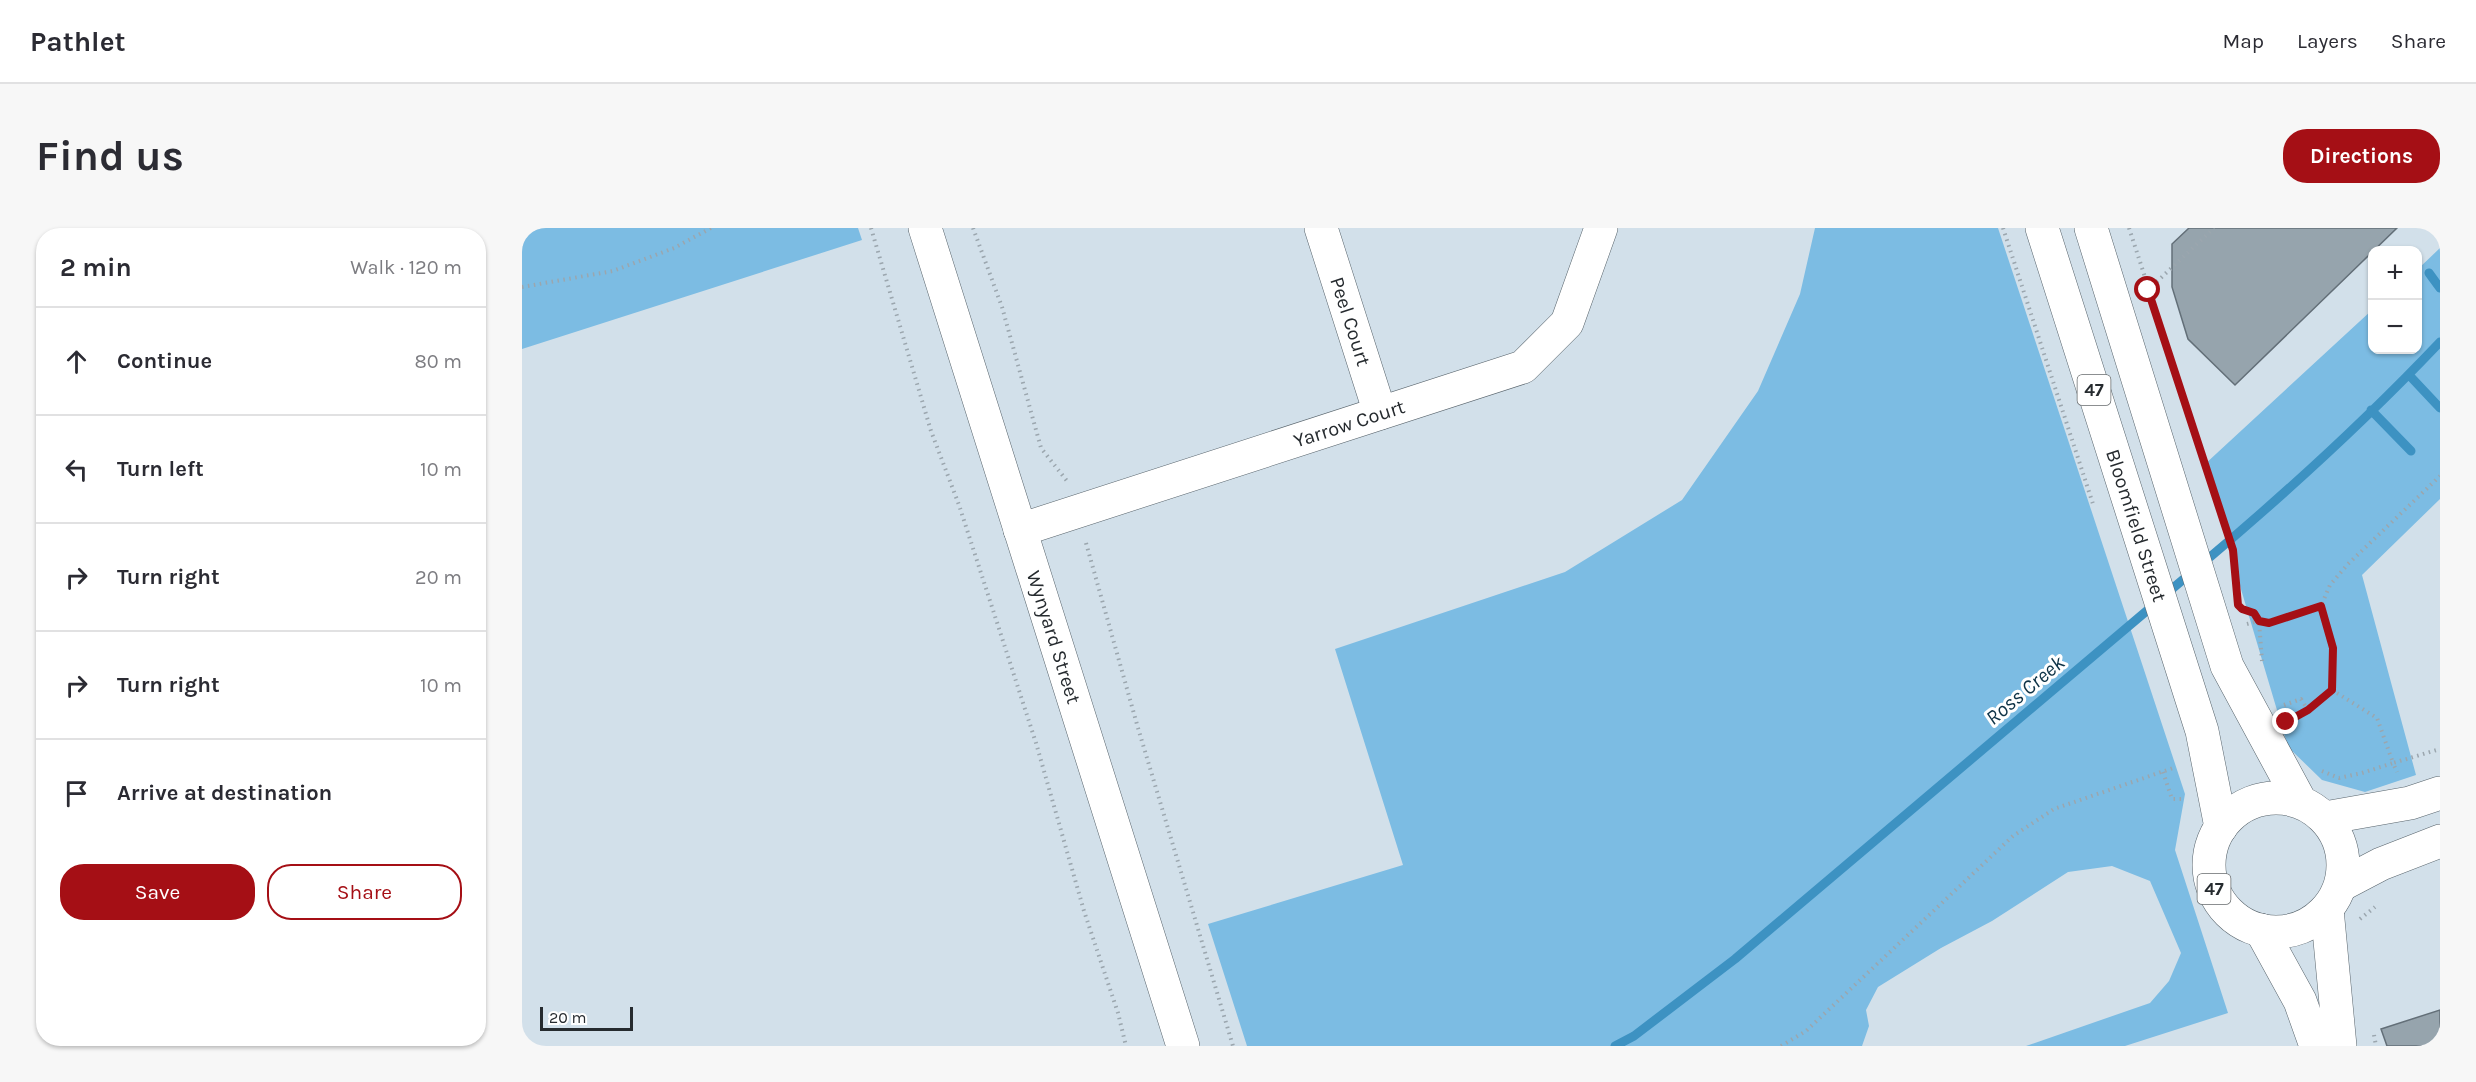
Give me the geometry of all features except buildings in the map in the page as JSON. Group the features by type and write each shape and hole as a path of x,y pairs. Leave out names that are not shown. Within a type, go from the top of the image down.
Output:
{"main road":[{"name":"Wynyard Street","path":"925,228 1183,1046"},
{"name":"Peel Court","path":"1320,228 1380,413"},
{"name":"Yarrow Court","path":"1020,530 1523,368 1567,323 1601,228"},
{"name":"Bloomfield Street","path":"2042,228 2202,731 2221,827"},
{"name":"47","path":"2091,228 2181,518 2223,618 2227,666 2312,810 2336,832 2342,849 2344,867 2334,897"},
{"name":"47","path":"2425,798 2312,810 2278,798 2256,801 2236,811 2221,827 2210,854 2209,874 2215,893 2226,910 2242,923 2262,930 2279,932 2297,929 2313,921 2334,897 2381,864 2440,841"},
{"path":"2334,897 2340,1046"},
{"path":"2262,930 2300,1001 2316,1046"}],"path":[{"path":"522,287 613,271 674,248 711,228"},
{"path":"871,228 931,432 959,505 1036,743 1084,911 1118,1013 1126,1046"},
{"path":"973,228 1002,307 1041,448 1065,478 1077,512 1138,728 1233,1046"},
{"path":"2003,228 2095,509"},
{"path":"2129,228 2233,550 2234,576"},
{"path":"2148,290 2214,228"},
{"path":"2286,722 2308,710 2332,690 2333,648 2321,606 2330,585 2348,564 2440,476"},
{"path":"2223,618 2269,623 2321,606"},
{"path":"2223,618 2242,609 2254,613 2259,621 2262,663"},
{"path":"2332,690 2377,718 2394,762 2425,798"},
{"path":"2301,699 2308,710"},
{"path":"2317,770 2339,778 2440,749"},
{"path":"1780,1046 1806,1031 2013,836 2054,809 2173,768"},
{"path":"2163,772 2172,799"},
{"path":"2358,927 2360,919 2377,905"},
{"path":"2371,1023 2376,1046"}],"shaded area":[{"path":"522,228 858,228 862,240 522,349"},
{"path":"1815,228 1998,228 2185,794 2175,850 2228,1013 2125,1046 2026,1046 2150,1003 2169,981 2181,953 2150,881 2112,866 2068,872 1992,921 1941,948 1878,987 1866,1010 1869,1026 1862,1046 1247,1046 1208,924 1403,865 1335,649 1565,572 1682,500 1758,391 1800,294"},
{"path":"2440,248 2440,499 2362,575 2416,775 2365,792 2322,780 2288,747 2204,465 2368,314 2368,354 2422,354 2422,265"}],"waterway":[{"path":"2429,273 2440,288"},
{"name":"Ross Creek","path":"2203,563 2324,456 2440,342"},
{"path":"2409,375 2440,408"},
{"path":"2371,410 2411,451"},
{"name":"Ross Creek","path":"2166,594 2192,572"},
{"name":"Ross Creek","path":"1615,1046 1634,1036 1735,959 2156,603"}],"route":[{"path":"2148,290 2233,550 2238,605 2254,613 2259,621 2269,623 2321,606 2333,648 2332,690 2308,710 2286,722"}]}
